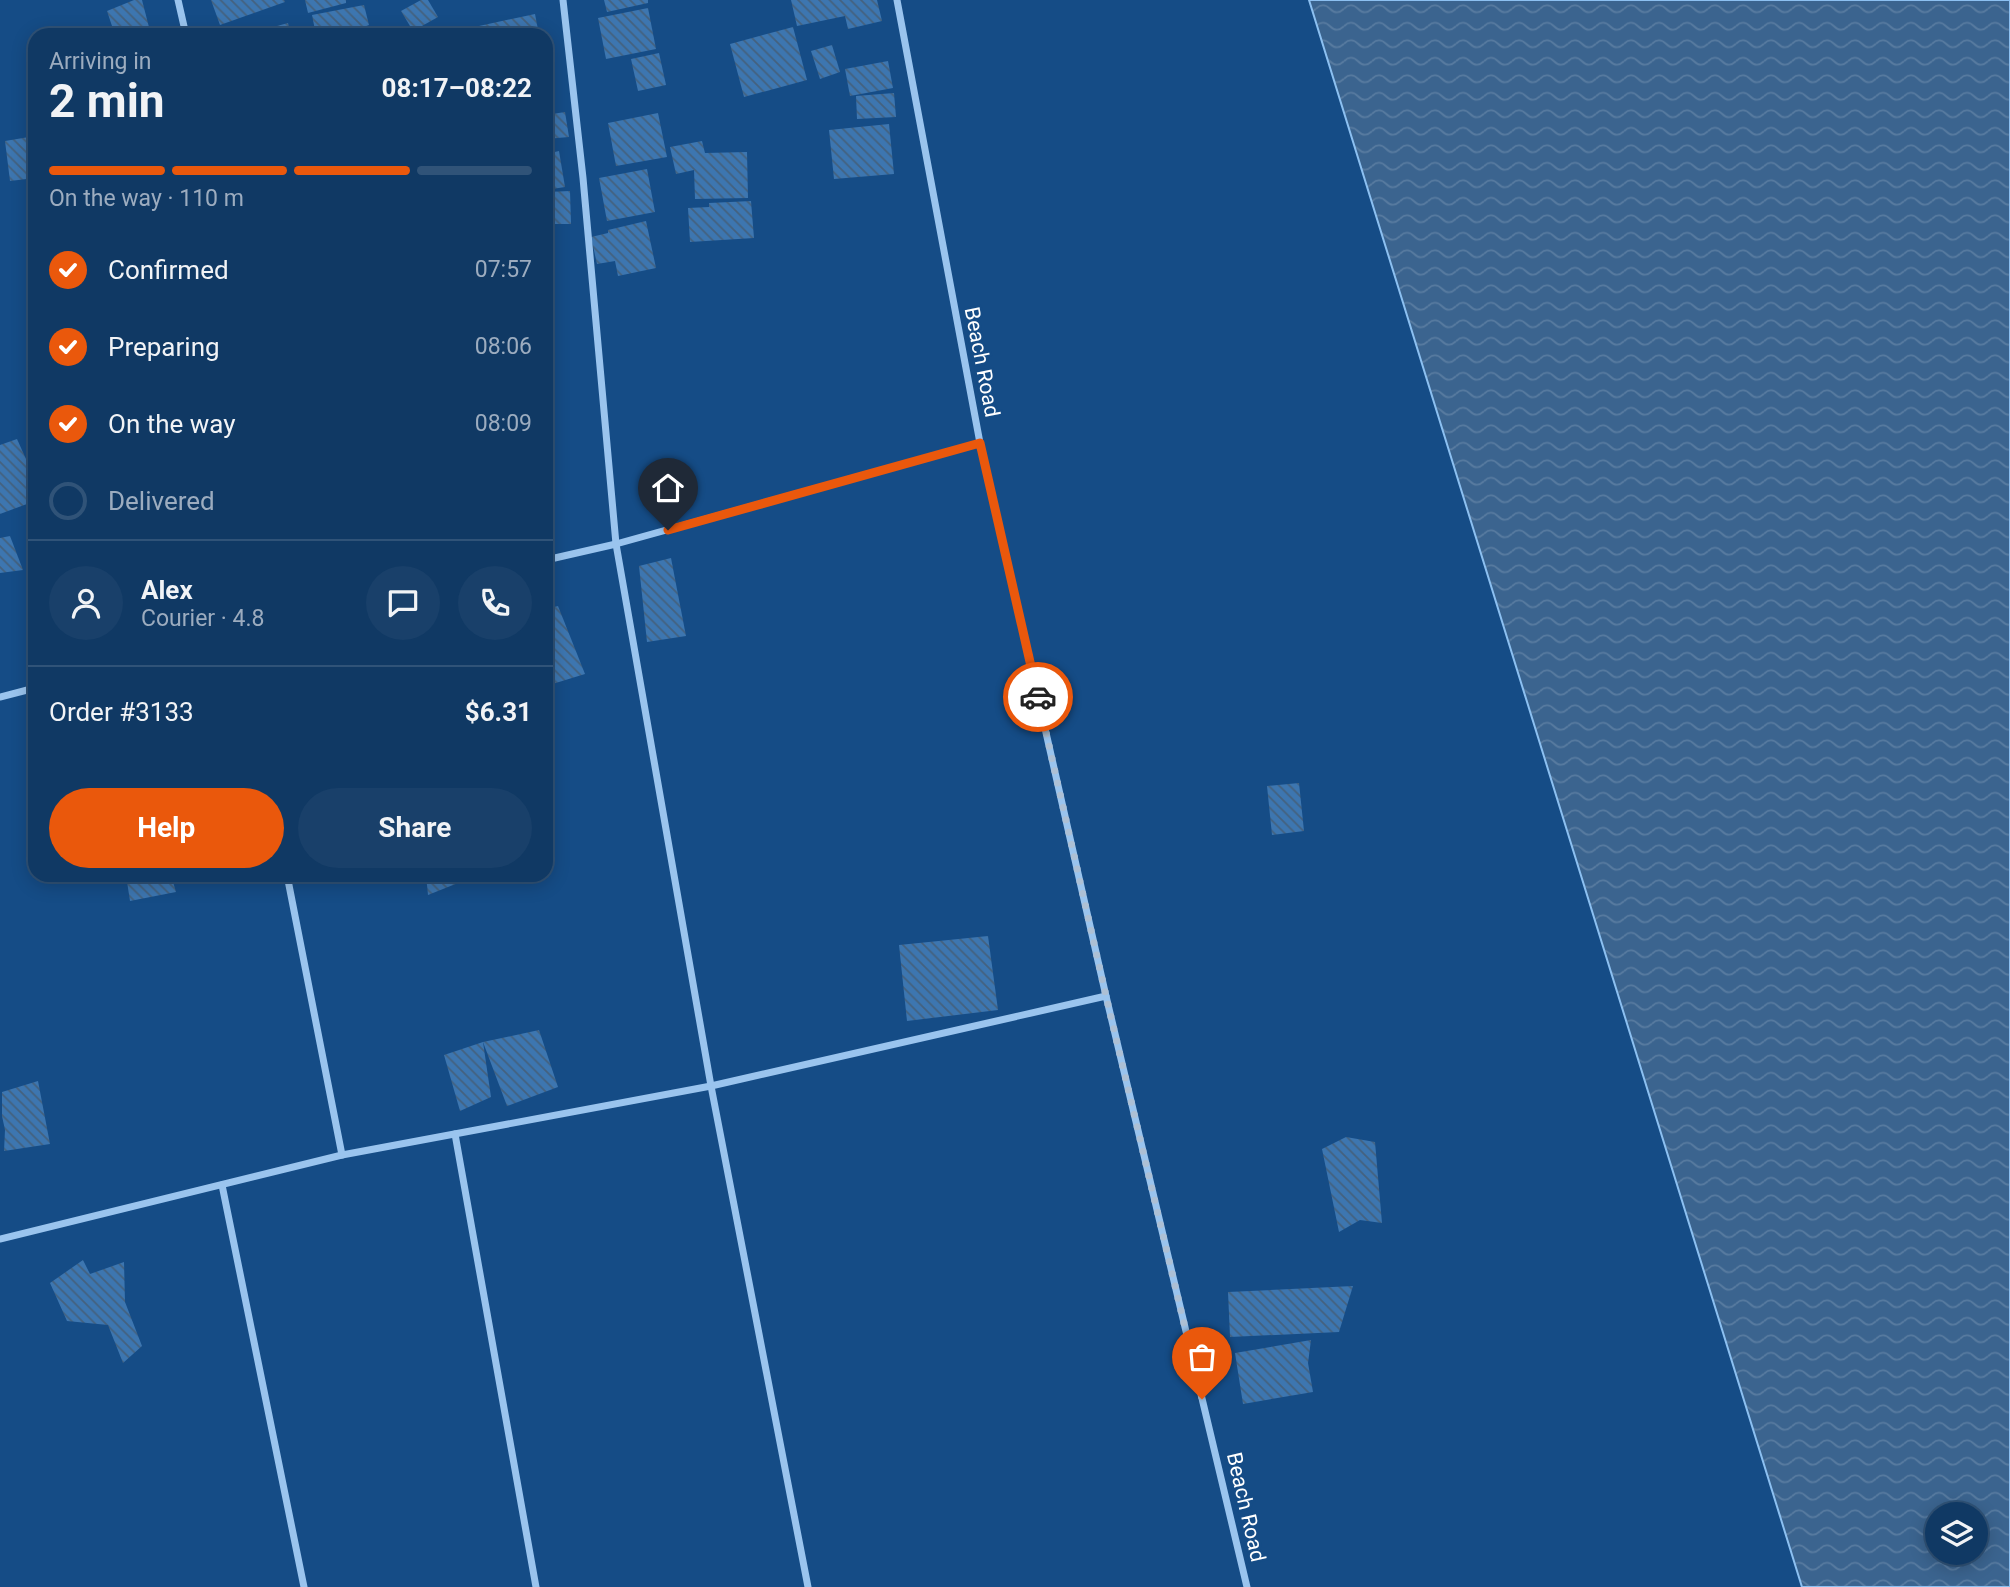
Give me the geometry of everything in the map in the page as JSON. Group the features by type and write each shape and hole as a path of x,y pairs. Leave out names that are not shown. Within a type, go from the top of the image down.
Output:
{"street":[{"path":"178,0 184,28"},
{"path":"563,0 583,177 616,544 711,1086 808,1587"},
{"name":"Beach Road","path":"897,0 980,443 1106,996 1247,1587"},
{"path":"553,558 616,544 980,443"},
{"path":"0,697 28,690"},
{"path":"288,882 342,1155"},
{"path":"0,1239 342,1155 711,1086 1106,996"},
{"path":"455,1134 536,1587"},
{"path":"222,1185 304,1587"}],"water":[{"path":"1309,0 2010,0 2010,1587 1802,1587"}],"building":[{"path":"134,0 142,0 149,28 113,28 107,11"},
{"path":"211,0 284,0 285,2 220,25"},
{"path":"305,0 346,0 346,3 308,13"},
{"path":"421,0 428,0 438,17 418,28 411,28 401,11"},
{"path":"604,0 648,0 648,3 607,12"},
{"path":"791,0 877,0 882,21 848,29 845,16 797,26"},
{"path":"364,5 369,25 361,28 315,28 312,15"},
{"path":"648,8 656,49 606,59 598,18"},
{"path":"535,14 538,28 479,28"},
{"path":"288,23 289,28 269,28"},
{"path":"793,27 807,80 744,97 730,44"},
{"path":"832,45 840,72 820,79 811,51"},
{"path":"659,53 666,85 638,91 631,59"},
{"path":"888,61 893,88 850,96 845,69"},
{"path":"894,93 896,117 857,119 856,96"},
{"path":"565,112 569,137 553,138 553,114"},
{"path":"658,113 667,157 616,166 608,123"},
{"path":"889,124 894,174 834,179 829,130"},
{"path":"28,137 28,179 10,181 5,141"},
{"path":"702,141 705,153 747,152 748,198 695,199 694,170 676,174 670,147"},
{"path":"559,151 565,187 553,189 553,152"},
{"path":"647,169 655,212 607,221 599,178"},
{"path":"570,191 571,224 553,224 553,192"},
{"path":"751,201 754,238 690,242 688,208 709,207 709,203"},
{"path":"646,221 656,268 618,276 615,261 597,264 591,237"},
{"path":"17,439 28,463 28,504 0,514 0,445"},
{"path":"10,536 23,570 0,573 0,538"},
{"path":"671,558 686,636 647,642 639,566"},
{"path":"558,606 585,674 553,684 553,607"},
{"path":"1299,783 1304,831 1272,835 1267,786"},
{"path":"127,882 173,882 176,892 130,901"},
{"path":"427,882 460,882 428,895"},
{"path":"988,936 998,1010 907,1021 899,945"},
{"path":"539,1030 558,1087 507,1106 483,1042"},
{"path":"483,1042 491,1097 460,1111 444,1055"},
{"path":"38,1081 50,1144 4,1151 2,1092"},
{"path":"1346,1137 1375,1142 1382,1223 1360,1220 1339,1232 1322,1149"},
{"path":"83,1260 90,1274 124,1262 125,1302 142,1346 123,1363 108,1325 67,1321 50,1283"},
{"path":"1353,1286 1339,1332 1230,1337 1228,1292"},
{"path":"1311,1340 1308,1363 1313,1392 1243,1404 1235,1353"}],"way so far":[{"path":"1038,697 1202,1399"}],"route":[{"path":"668,530 980,443 1038,697"}]}
